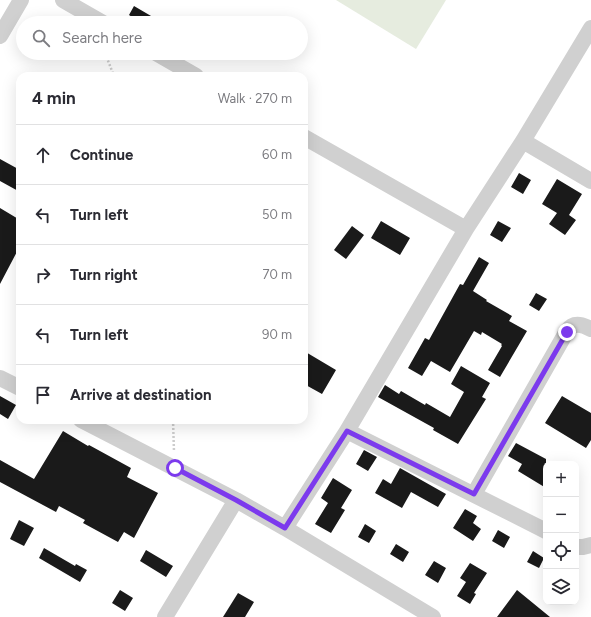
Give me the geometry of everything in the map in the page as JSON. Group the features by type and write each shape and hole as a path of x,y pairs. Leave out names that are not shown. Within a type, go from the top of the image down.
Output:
{"street":[{"path":"0,36 21,0"},
{"path":"63,0 91,16"},
{"path":"285,528 347,431 466,230 590,32"},
{"path":"168,60 189,72"},
{"path":"308,139 466,230"},
{"path":"523,140 591,181"},
{"path":"474,494 570,326 575,324 591,329"},
{"path":"0,378 16,386"},
{"path":"90,424 236,500 433,617"},
{"path":"347,431 543,529"},
{"path":"165,617 236,500"},
{"path":"579,547 591,545"}],"path":[{"path":"108,60 113,72"},
{"path":"173,424 175,468"}],"shaded area":[{"path":"336,0 446,0 416,49"}],"building":[{"path":"134,6 151,16 130,16 129,15"},
{"path":"0,159 16,168 16,190 0,181"},
{"path":"519,173 531,180 523,194 511,187"},
{"path":"557,179 582,194 569,215 576,220 565,235 549,224 557,213 542,204"},
{"path":"0,208 16,218 16,254 0,284"},
{"path":"381,221 410,238 400,255 371,238"},
{"path":"498,221 511,228 502,242 490,235"},
{"path":"352,226 364,235 346,259 334,250"},
{"path":"479,257 489,263 473,291 487,300 486,301 512,316 509,321 527,331 500,377 488,370 502,344 482,332 481,335 474,331 450,372 431,361 422,376 408,368 425,338 429,340 460,284 463,285"},
{"path":"536,293 547,299 539,311 529,305"},
{"path":"308,353 336,370 322,394 308,386"},
{"path":"461,366 490,383 482,397 486,399 458,444 433,430 434,428 378,397 385,385 399,394 401,391 425,405 426,403 450,417 464,392 451,384"},
{"path":"0,396 16,405 8,419 0,414"},
{"path":"562,396 591,413 591,440 586,448 545,423"},
{"path":"63,431 88,446 89,445 131,468 127,477 158,493 134,538 124,532 118,542 83,523 85,520 59,506 56,512 0,482 0,460 34,479"},
{"path":"516,443 546,459 546,461 543,461 543,486 518,471 522,464 508,456"},
{"path":"364,450 377,457 368,471 356,464"},
{"path":"400,468 446,494 438,507 411,492 402,508 375,493 383,479 391,484"},
{"path":"333,478 352,490 341,508 345,510 331,533 315,524 328,503 321,498"},
{"path":"465,509 477,516 473,523 481,529 473,541 453,528"},
{"path":"19,520 34,528 24,546 10,539"},
{"path":"365,524 376,531 369,543 358,537"},
{"path":"498,530 510,537 504,548 492,541"},
{"path":"396,544 409,552 403,562 390,554"},
{"path":"44,548 75,566 76,564 87,570 80,582 39,558"},
{"path":"146,550 173,566 166,577 140,561"},
{"path":"533,551 543,557 539,568 527,562"},
{"path":"434,561 446,568 438,583 425,575"},
{"path":"470,563 487,573 474,593 476,594 470,604 457,596 466,582 460,578"},
{"path":"120,590 133,598 125,611 112,603"},
{"path":"517,590 550,617 497,617"},
{"path":"238,593 254,602 245,617 223,617"}],"route":[{"path":"175,468 285,528 347,431 474,494 567,332"}]}
